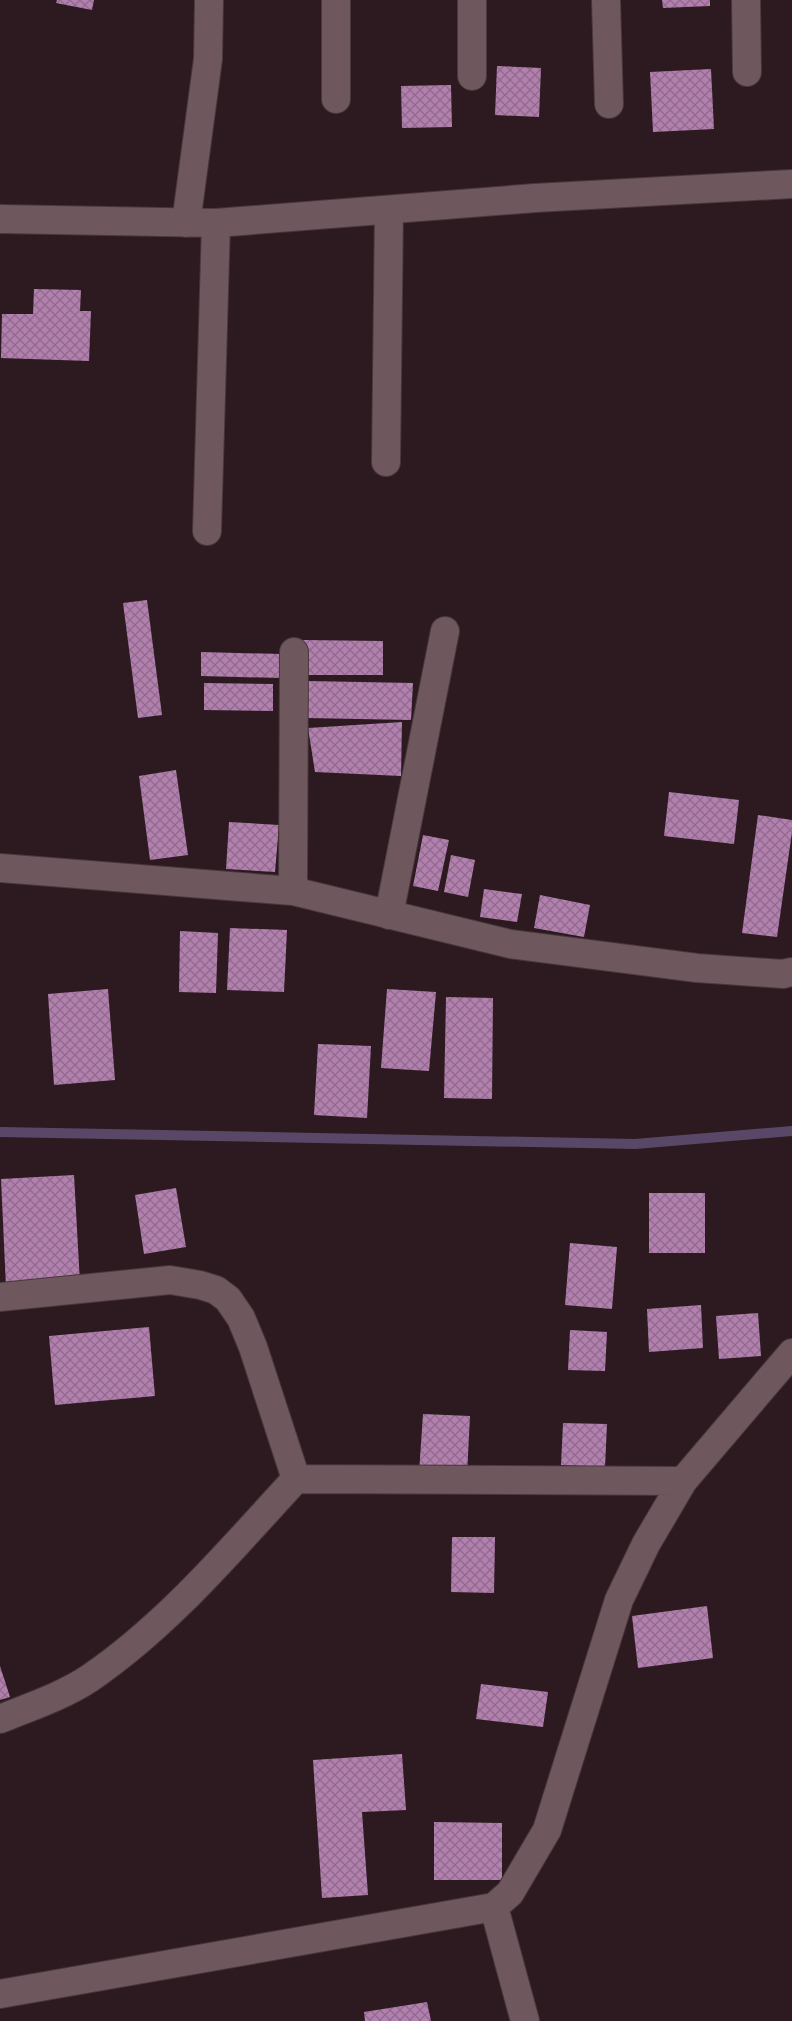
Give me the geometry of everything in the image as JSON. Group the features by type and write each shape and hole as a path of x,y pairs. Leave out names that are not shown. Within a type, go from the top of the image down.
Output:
{"street":[{"path":"186,223 208,59 209,0"},
{"path":"336,0 336,99"},
{"path":"472,0 472,76"},
{"path":"606,0 609,104"},
{"path":"746,0 747,72"},
{"path":"0,219 216,223 535,198 792,184"},
{"path":"386,462 389,210"},
{"path":"207,531 216,223"},
{"path":"389,915 445,631"},
{"path":"294,652 294,891"},
{"path":"0,868 294,891 510,944 697,968 783,974 792,972"},
{"path":"0,1297 170,1280 216,1290 228,1299 241,1318 253,1347 296,1479"},
{"path":"0,1994 494,1907 510,1893 547,1830 620,1600 646,1544 683,1482 792,1353"},
{"path":"0,1719 43,1702 89,1679 124,1652 168,1616 296,1479 683,1482"},
{"path":"494,1907 525,2021"}],"building":[{"path":"57,0 94,0 92,10 56,3"},
{"path":"662,0 710,0 710,6 663,8"},
{"path":"497,66 541,68 539,117 495,115"},
{"path":"711,69 714,129 653,132 650,72"},
{"path":"451,85 452,127 402,128 401,86"},
{"path":"34,289 81,290 80,311 91,311 89,361 1,358 2,314 33,314"},
{"path":"147,600 162,715 138,718 123,603"},
{"path":"303,640 383,641 383,675 302,675"},
{"path":"201,652 281,654 280,678 201,676"},
{"path":"307,681 413,683 411,720 306,718"},
{"path":"204,683 273,684 273,711 204,710"},
{"path":"402,722 401,776 315,772 308,728"},
{"path":"176,770 188,855 150,860 139,776"},
{"path":"669,792 739,800 734,844 664,836"},
{"path":"758,815 792,820 792,832 777,937 742,933"},
{"path":"229,822 279,825 275,872 226,869"},
{"path":"423,835 449,840 438,891 413,886"},
{"path":"451,855 475,860 468,897 444,892"},
{"path":"484,889 522,894 517,922 480,917"},
{"path":"540,895 590,905 584,937 534,928"},
{"path":"230,928 287,930 284,992 227,990"},
{"path":"180,931 218,933 216,993 179,992"},
{"path":"108,989 115,1080 54,1085 48,994"},
{"path":"387,989 436,992 429,1071 381,1068"},
{"path":"446,997 493,998 492,1099 444,1098"},
{"path":"318,1044 371,1046 367,1118 314,1115"},
{"path":"74,1175 80,1283 6,1287 1,1179"},
{"path":"176,1188 186,1247 144,1254 135,1195"},
{"path":"649,1193 705,1193 705,1253 649,1253"},
{"path":"570,1243 617,1247 612,1309 565,1305"},
{"path":"701,1305 703,1348 649,1352 647,1309"},
{"path":"758,1313 761,1356 719,1359 716,1316"},
{"path":"149,1327 155,1396 55,1405 49,1336"},
{"path":"570,1330 607,1332 605,1371 568,1370"},
{"path":"423,1414 470,1416 467,1475 419,1473"},
{"path":"563,1423 607,1424 605,1467 561,1465"},
{"path":"452,1537 495,1537 494,1593 451,1592"},
{"path":"707,1606 713,1658 638,1668 632,1616"},
{"path":"0,1666 10,1697 0,1700"},
{"path":"481,1684 548,1692 543,1727 476,1719"},
{"path":"402,1754 406,1810 362,1812 368,1895 322,1898 313,1760"},
{"path":"434,1822 502,1823 502,1880 434,1880"},
{"path":"427,2002 431,2021 365,2021 364,2012"}],"waterway":[{"path":"0,1132 635,1144 792,1131"}]}
